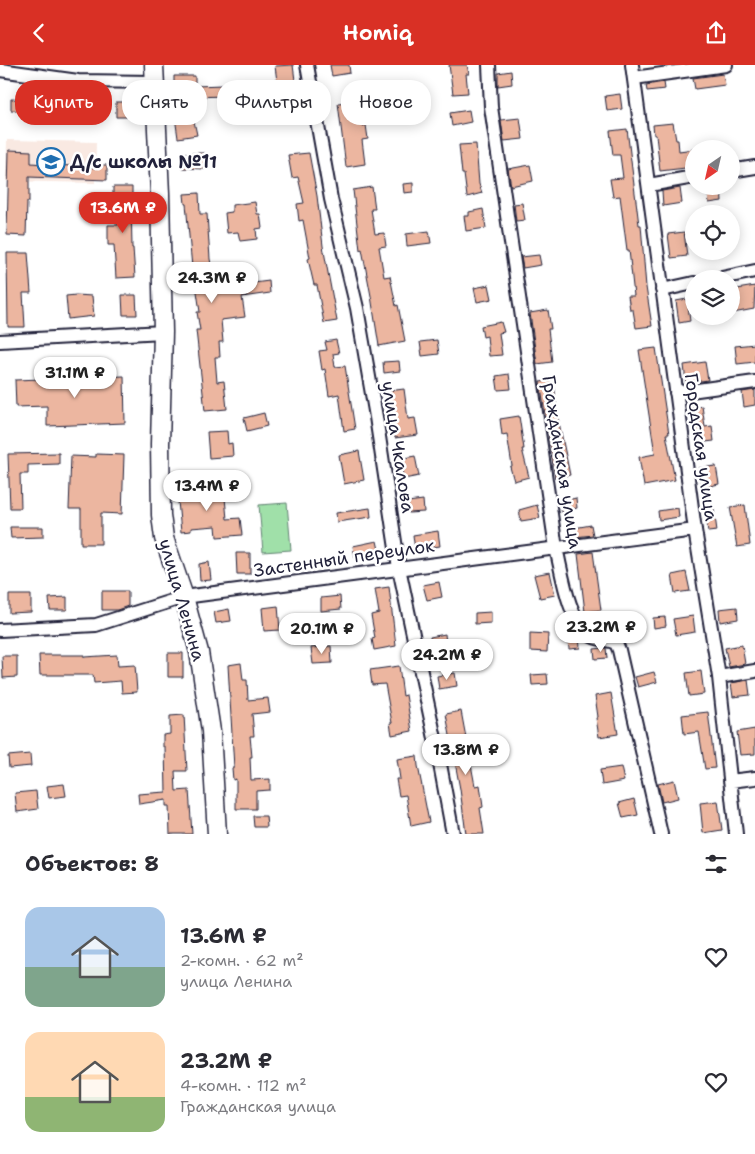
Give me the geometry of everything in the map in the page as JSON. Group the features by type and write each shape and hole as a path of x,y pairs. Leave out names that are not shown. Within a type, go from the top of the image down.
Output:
{"main road":[{"name":"улица Ленина","path":"154,74 164,332 160,444 161,515 166,545 184,597 199,652 211,731 216,834"}],"street":[{"name":"улица Чкалова","path":"307,65 331,199 357,308 399,568 453,834"},
{"name":"Гражданская улица","path":"489,65 491,107 556,548 574,615 583,630 591,637 616,643 619,650 661,834"},
{"name":"Городская улица","path":"632,65 695,530 719,677 736,834"},
{"path":"634,79 726,65"},
{"path":"0,69 78,81 154,74"},
{"path":"740,170 755,167"},
{"path":"649,185 685,179"},
{"path":"740,274 755,271"},
{"path":"662,290 685,285"},
{"path":"0,341 164,332"},
{"path":"676,393 755,382"},
{"name":"Застенный переулок","path":"0,630 96,625 184,597 695,530"},
{"path":"719,677 755,671"},
{"path":"730,781 755,778"}],"shaded area":[{"name":"Д/с школы №11","path":"7,140 96,142 95,183 6,181"}],"green space":[{"path":"287,503 291,550 263,552 259,505"}],"building":[{"path":"293,65 295,80 277,80 275,66"},
{"path":"330,65 349,65 350,73 332,76"},
{"path":"449,65 467,65 469,74 466,74 468,93 453,94"},
{"path":"511,71 512,84 498,86 498,73"},
{"path":"723,74 725,85 695,89 693,78"},
{"path":"174,76 195,76 195,80 174,80"},
{"path":"664,82 665,89 647,91 646,85"},
{"path":"217,85 217,96 207,97 207,86"},
{"path":"620,94 622,109 607,111 605,96"},
{"path":"11,99 15,99 15,110 11,110"},
{"path":"116,102 122,102 122,117 116,117"},
{"path":"338,103 341,103 341,125 366,125 368,139 362,140 365,164 346,167"},
{"path":"469,110 471,122 452,126 450,113"},
{"path":"520,118 523,139 504,141 501,120"},
{"path":"673,123 679,151 685,150 685,168 660,171 653,125"},
{"path":"176,125 195,125 197,135 178,138"},
{"path":"627,129 639,225 641,225 646,287 652,326 636,328 628,296 634,296 620,196 613,197 610,179 623,178 620,155 613,155 610,131"},
{"path":"476,144 479,184 482,193 467,197 459,145"},
{"path":"9,150 31,151 31,163 97,168 97,165 107,165 107,180 29,177 26,236 7,235"},
{"path":"181,153 205,153 205,169 181,168"},
{"path":"309,153 337,321 324,323 317,285 314,285 308,259 310,258 303,220 299,221 297,204 304,203 298,177 292,178 288,155"},
{"path":"530,165 533,181 511,186 508,169"},
{"path":"413,183 413,192 404,193 403,184"},
{"path":"113,187 132,187 132,248 135,277 116,278 114,245 108,245 108,225 118,225 118,198 113,198"},
{"path":"372,187 375,209 371,209 375,234 384,233 386,246 379,247 384,277 390,276 405,341 379,346 362,249 360,250 353,190"},
{"path":"680,188 682,203 663,206 662,191"},
{"path":"199,193 200,214 207,214 210,259 216,288 269,281 270,293 242,297 245,317 221,320 223,342 219,342 220,357 215,357 217,382 224,381 227,409 205,411 196,330 200,330 197,312 200,312 196,285 193,285 190,267 192,267 184,194"},
{"path":"708,195 722,195 722,201 709,203"},
{"path":"255,202 257,214 260,214 262,228 256,229 257,239 240,241 238,232 227,233 225,213 232,212 232,205"},
{"path":"522,203 525,220 516,221 514,204"},
{"path":"483,209 486,228 466,231 464,216 469,216 469,212"},
{"path":"429,231 431,243 407,246 406,234"},
{"path":"684,232 685,256 671,258 668,234"},
{"path":"7,253 28,253 31,293 23,293 25,327 8,327"},
{"path":"539,255 541,265 523,268 521,257"},
{"path":"489,285 492,299 477,302 474,288"},
{"path":"755,286 754,309 740,312 740,288"},
{"path":"122,295 136,295 137,315 123,315"},
{"path":"66,296 92,296 94,316 68,319"},
{"path":"685,299 685,322 679,323 676,301"},
{"path":"548,310 551,329 548,329 552,362 537,364 530,313"},
{"path":"501,322 504,332 499,333 502,355 489,356 487,336 483,337 481,326"},
{"path":"336,340 339,353 333,354 335,367 345,366 355,429 344,431 339,394 329,396 325,369 322,370 319,351 327,350 325,342"},
{"path":"437,340 439,354 422,356 420,342"},
{"path":"755,344 755,362 737,364 735,346"},
{"path":"656,348 669,434 666,434 675,480 644,486 639,457 655,454 639,350"},
{"path":"399,361 400,371 384,373 383,362"},
{"path":"705,362 708,380 686,383 684,365"},
{"path":"509,374 511,389 498,390 496,376"},
{"path":"124,376 125,423 47,426 47,406 16,407 15,380"},
{"path":"554,380 557,413 570,475 555,478 540,382"},
{"path":"404,389 408,419 415,418 418,435 395,438 388,391"},
{"path":"755,390 755,405 744,407 742,392"},
{"path":"702,406 705,427 712,426 714,441 697,443 690,408"},
{"path":"264,413 267,426 247,431 244,418"},
{"path":"519,416 524,449 522,449 529,477 514,481 510,467 512,466 507,434 502,435 500,419"},
{"path":"227,431 228,444 232,443 233,456 209,458 207,432"},
{"path":"359,451 364,480 344,484 339,455"},
{"path":"59,453 59,464 28,465 28,474 20,474 21,508 10,508 8,454"},
{"path":"96,454 124,455 122,514 101,513 101,544 81,544 81,509 69,509 71,456 96,457"},
{"path":"415,456 419,476 404,479 399,459"},
{"path":"716,466 719,484 701,488 699,468"},
{"path":"224,487 227,519 240,518 242,535 217,537 216,526 191,528 191,531 181,532 177,491"},
{"path":"576,498 577,508 561,512 559,502"},
{"path":"423,500 424,512 409,513 408,502"},
{"path":"537,505 540,518 521,521 519,510"},
{"path":"745,505 750,545 737,547 730,507"},
{"path":"370,508 371,517 337,522 336,513"},
{"path":"678,508 679,517 659,520 658,511"},
{"path":"714,509 717,531 708,532 705,510"},
{"path":"591,525 593,535 575,537 574,528"},
{"path":"10,527 43,527 43,537 11,538"},
{"path":"438,531 440,546 415,550 413,535"},
{"path":"377,541 380,554 355,558 353,546"},
{"path":"593,552 601,610 585,612 578,554"},
{"path":"236,553 250,553 250,574 237,574"},
{"path":"209,562 211,580 200,581 199,564"},
{"path":"550,572 555,595 540,598 534,575"},
{"path":"686,572 690,591 675,593 672,575"},
{"path":"439,582 442,597 427,600 423,585"},
{"path":"389,587 396,646 374,650 372,639 375,638 371,615 379,613 375,589"},
{"path":"102,591 128,591 128,606 117,610 102,610"},
{"path":"9,595 31,595 31,612 9,613"},
{"path":"340,596 341,609 321,611 321,598"},
{"path":"67,597 67,610 50,610 49,598"},
{"path":"278,606 280,630 264,631 262,608"},
{"path":"737,607 738,619 720,622 719,609"},
{"path":"229,609 231,621 216,623 214,612"},
{"path":"491,612 491,623 475,624 475,613"},
{"path":"693,616 695,632 676,635 673,619"},
{"path":"665,617 666,626 654,628 653,618"},
{"path":"573,629 579,636 580,648 569,649 567,630"},
{"path":"530,633 548,634 547,652 530,651"},
{"path":"445,634 446,644 431,647 430,637"},
{"path":"742,645 745,664 729,667 725,648"},
{"path":"331,646 332,663 313,664 311,648"},
{"path":"606,648 607,658 595,659 594,649"},
{"path":"168,653 183,653 183,677 168,677"},
{"path":"39,655 84,655 84,657 117,655 118,666 135,665 137,692 122,693 121,681 94,683 93,675 40,675"},
{"path":"2,656 17,656 17,677 3,678"},
{"path":"241,663 243,680 247,680 248,700 268,698 270,712 252,714 254,736 250,736 252,757 250,757 251,780 270,779 270,790 256,791 256,809 236,809 236,779 233,780 232,768 234,768 228,665"},
{"path":"399,666 403,696 406,695 412,731 392,735 390,723 392,723 385,684 372,685 370,670"},
{"path":"701,671 704,694 689,696 686,673"},
{"path":"654,672 657,682 638,687 635,677"},
{"path":"455,673 457,686 439,689 437,676"},
{"path":"547,674 548,684 532,685 531,675"},
{"path":"748,680 750,695 733,697 731,683"},
{"path":"611,693 618,734 599,737 595,696"},
{"path":"461,711 475,786 480,785 483,807 480,808 484,834 466,834 446,714"},
{"path":"708,712 715,768 705,769 699,732 684,734 682,715"},
{"path":"184,715 187,771 175,771 176,791 189,790 192,834 170,834 169,806 166,806 166,800 139,804 138,794 166,792 163,735 170,734 170,716"},
{"path":"755,729 755,754 740,755 737,732"},
{"path":"30,754 31,766 9,768 8,756"},
{"path":"417,756 429,822 411,826 406,795 399,796 396,779 400,779 397,759"},
{"path":"621,767 624,781 602,785 600,770"},
{"path":"674,780 678,798 662,802 658,784"},
{"path":"64,784 66,796 49,798 47,786"},
{"path":"36,791 38,809 17,812 15,793"},
{"path":"634,799 638,815 623,818 619,803"},
{"path":"718,801 722,830 703,833 700,803"},
{"path":"253,816 266,816 267,827 254,827"}],"place":[{"name":"Д/с школы №11","path":"51,162"}]}
